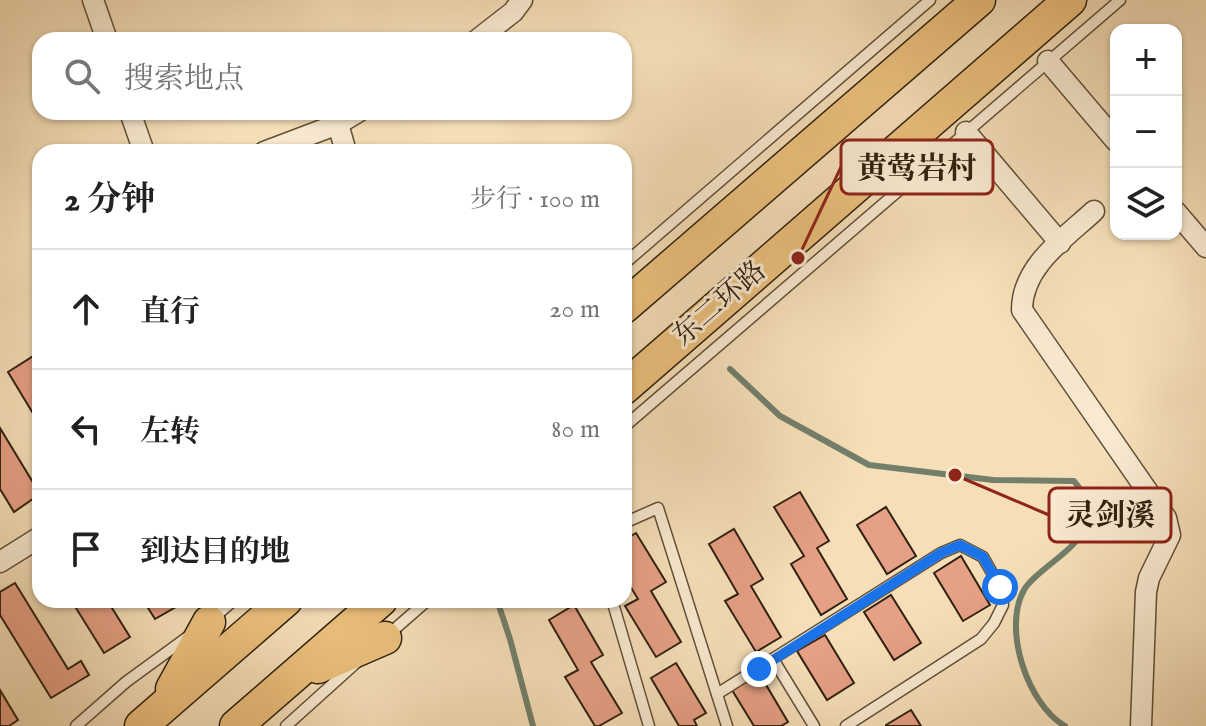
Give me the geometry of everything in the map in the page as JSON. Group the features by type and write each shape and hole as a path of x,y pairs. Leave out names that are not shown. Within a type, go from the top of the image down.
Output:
{"main road":[{"path":"632,300 979,0"},
{"name":"东二环路","path":"632,381 1070,0"},
{"path":"151,717 277,608"},
{"path":"236,726 372,608"},
{"path":"151,717 209,622"},
{"path":"289,680 385,638"}],"street":[{"path":"93,0 104,32"},
{"path":"487,32 513,12 522,0"},
{"path":"1048,61 1110,134"},
{"path":"133,120 141,144"},
{"path":"285,144 345,120"},
{"path":"338,124 344,144"},
{"path":"966,132 1060,243"},
{"path":"1094,211 1030,275 1023,292 1022,310 1170,528 1170,535 1149,578 1146,592 1141,726"},
{"path":"1182,219 1206,247"},
{"path":"0,562 32,542"}],"lane":[{"path":"632,257 930,0"},
{"path":"632,420 1120,0"},
{"path":"632,519 658,508 727,726"},
{"path":"717,694 941,553 960,545 983,557 1000,587 1003,605 994,623 981,639 846,726"},
{"path":"76,726 126,682 225,608"},
{"path":"286,726 419,608"},
{"path":"614,608 649,726"},
{"path":"773,659 814,726"}],"building":[{"path":"32,357 32,412 8,372"},
{"path":"0,428 32,481 32,500 14,512 0,489"},
{"path":"800,492 829,541 817,548 847,599 821,615 791,564 804,556 774,507"},
{"path":"886,507 916,556 887,574 857,525"},
{"path":"734,529 763,579 751,586 781,637 756,652 725,601 738,594 709,544"},
{"path":"636,533 666,582 651,591 681,642 656,657 626,608 632,608 632,602 638,599 632,589 632,535"},
{"path":"961,556 990,605 963,621 934,573"},
{"path":"15,583 68,669 81,661 89,675 51,698 0,615 0,592"},
{"path":"891,595 921,643 894,660 864,612"},
{"path":"76,608 112,608 130,637 104,653"},
{"path":"148,608 174,608 155,619"},
{"path":"569,608 576,608 603,655 591,662 622,713 595,726 565,677 578,670 549,620"},
{"path":"825,635 854,683 827,700 797,651"},
{"path":"676,663 706,713 694,720 697,726 679,726 651,678"},
{"path":"759,673 788,722 781,726 754,726 732,690"},
{"path":"0,690 18,720 9,726 0,726"},
{"path":"911,710 921,726 886,726 886,725"}],"waterway":[{"path":"730,369 780,416 869,465 993,480 1074,481 1095,508 1077,540 1024,590 1016,625 1022,665 1030,684 1052,716 1065,726"},
{"path":"500,608 533,726"}],"place":[{"name":"黄莺岩村","path":"798,258"},
{"name":"灵剑溪","path":"955,475"}],"route":[{"path":"759,669 941,553 960,545 983,557 1000,587"}]}
